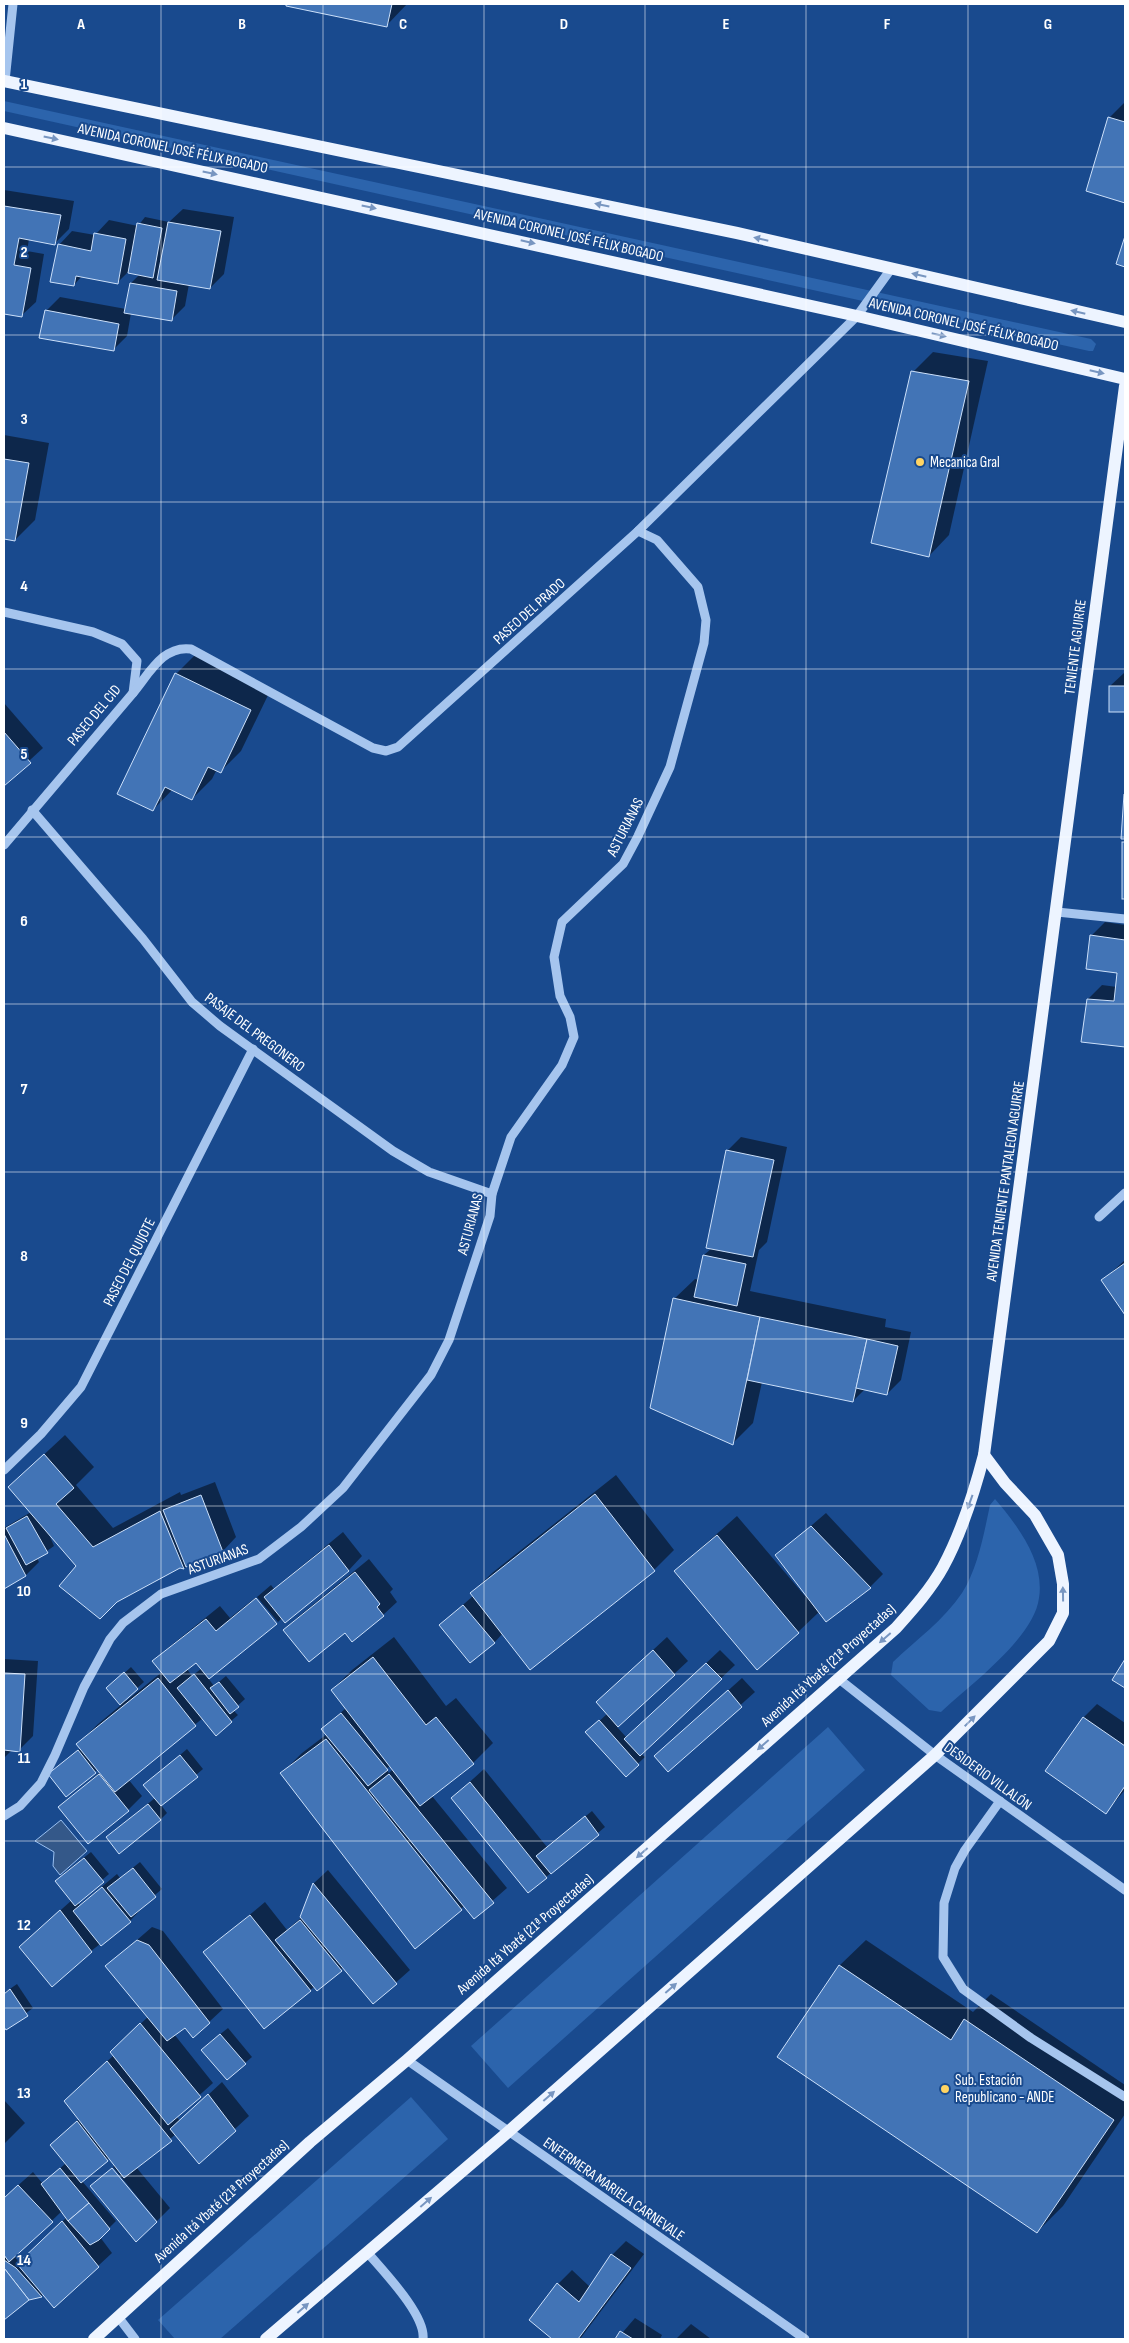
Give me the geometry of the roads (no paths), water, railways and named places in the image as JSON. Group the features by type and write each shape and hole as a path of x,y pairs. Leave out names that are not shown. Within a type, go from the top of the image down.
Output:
{"main road":[{"name":"AVENIDA CORONEL JOSÉ FÉLIX BOGADO","path":"4,81 430,171 636,212 1125,322"},
{"name":"AVENIDA CORONEL JOSÉ FÉLIX BOGADO","path":"4,128 857,316 1125,379"},
{"name":"TENIENTE AGUIRRE","path":"1057,912 1125,386"},
{"name":"AVENIDA TENIENTE PANTALEON AGUIRRE","path":"984,1455 1057,912"},
{"name":"Avenida Itá Ybaté (21ª Proyectadas)","path":"94,2339 119,2318 233,2210 407,2060 896,1628 919,1602 942,1568 963,1522 984,1455"},
{"path":"266,2339 508,2132 935,1755 1049,1641 1064,1613 1063,1584 1058,1554 1035,1516 1005,1483 984,1455"}],"street":[{"path":"4,81 13,4"},
{"name":"PASEO DEL PRADO","path":"133,693 166,653 180,648 191,650 373,748 386,751 398,747 638,531 857,316 891,269"},
{"name":"ASTURIANAS","path":"4,1816 20,1806 41,1783 84,1687 110,1639 123,1624 142,1607 161,1594 259,1559 301,1527 348,1480 431,1374 449,1340 490,1216 492,1194 511,1137 562,1064 574,1037 570,1017 560,996 554,957 562,922 623,864 638,836 670,767 704,643 706,620 698,587 657,540 638,531"},
{"name":"PASEO DEL CID","path":"4,612 93,632 122,644 137,661 133,693 4,845"},
{"name":"PASAJE DEL PREGONERO","path":"32,810 143,939 192,1002 393,1151 429,1172 492,1194"},
{"path":"1057,912 1125,919"},
{"name":"PASEO DEL QUIJOTE","path":"4,1470 42,1434 81,1387 253,1049"},
{"path":"1099,1217 1125,1193"},
{"name":"DESIDERIO VILLALÓN","path":"839,1679 935,1755 1125,1890"},
{"path":"1000,1801 965,1850 955,1868 944,1903 943,1957 963,1989 1031,2038 1125,2097"},
{"name":"ENFERMERA MARIELA CARNEVALE","path":"407,2060 805,2339"},
{"path":"367,2252 416,2312 424,2332 422,2339"},
{"path":"119,2318 135,2339"}],"place":[{"name":"Mecanica Gral","path":"920,462"},
{"name":"Sub. Estación Republicano - ANDE","path":"945,2089"}]}
